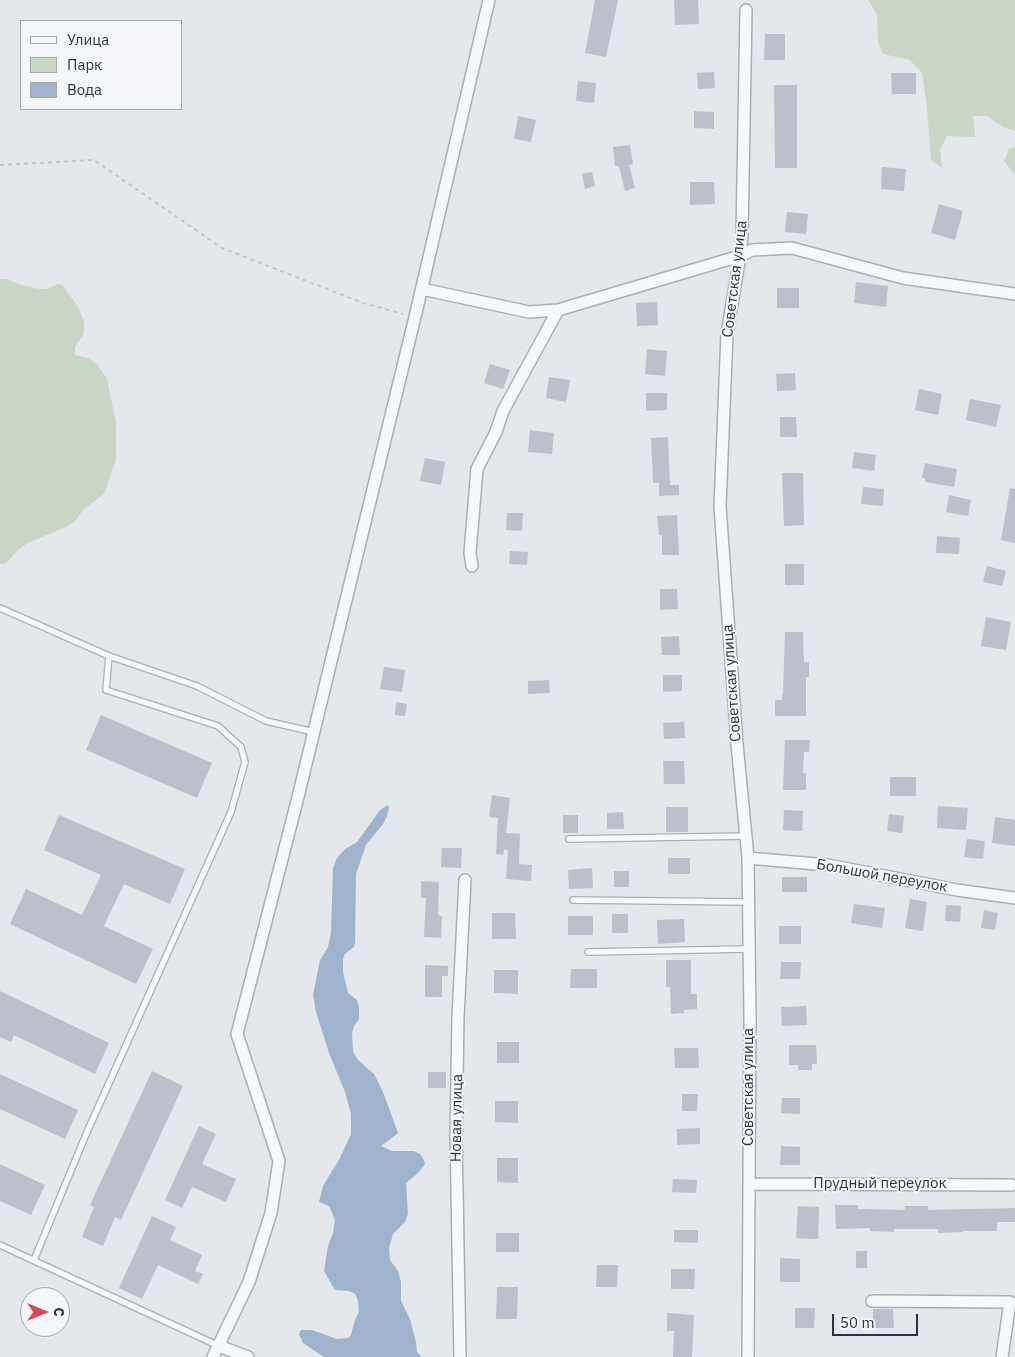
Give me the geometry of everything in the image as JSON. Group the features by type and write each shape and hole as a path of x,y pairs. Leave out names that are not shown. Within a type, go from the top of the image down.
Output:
{"street":[{"path":"213,1357 249,1282 271,1213 279,1161 237,1034 314,732 415,318 489,0"},
{"name":"Советская улица","path":"746,10 742,226 740,256 727,334 720,506 737,744 748,858 748,1357"},
{"path":"422,289 530,312 558,310 740,256 752,250 792,248 903,278 1015,294"},
{"path":"472,566 470,553 477,469 496,432 503,411 558,310"},
{"name":"Большой переулок","path":"748,858 828,864 957,890 1015,898"},
{"name":"Новая улица","path":"460,1357 456,1135 458,1017 465,880"},
{"name":"Прудный переулок","path":"748,1184 1011,1184"},
{"path":"872,1301 1010,1302 1002,1357"},
{"path":"219,1346 248,1357"}],"lane":[{"path":"0,608 109,656 197,686 266,721 314,732"},
{"path":"34,1260 86,1132 230,812 245,762 242,747 218,726 106,690 109,656"},
{"path":"569,839 746,836"},
{"path":"573,900 748,902"},
{"path":"588,952 749,948"},
{"path":"0,1245 219,1346"}],"path":[{"path":"0,165 94,160 222,248 363,303 415,318"}],"green space":[{"path":"868,0 1015,0 1015,131 1003,127 987,116 973,116 975,137 947,136 940,150 942,168 931,160 922,73 910,60 883,54 878,43 877,14"},
{"path":"1015,147 1015,175 1004,161 1009,149"},
{"path":"0,279 40,289 47,289 58,284 62,285 77,305 84,321 84,333 75,347 75,355 88,358 97,364 107,379 116,423 116,460 104,494 84,509 76,520 68,526 28,543 19,549 6,563 0,564"}],"water":[{"path":"388,805 387,816 366,845 356,874 355,943 354,947 343,958 343,972 348,993 357,1000 359,1007 359,1019 352,1033 353,1052 358,1060 374,1074 383,1092 398,1133 381,1146 392,1151 414,1151 420,1154 425,1164 406,1183 408,1214 405,1222 393,1234 389,1248 390,1260 398,1271 401,1282 401,1301 410,1319 417,1352 422,1357 324,1357 303,1343 299,1334 301,1330 312,1330 337,1339 348,1338 351,1335 359,1312 355,1294 349,1291 335,1290 324,1271 335,1220 329,1206 319,1202 323,1186 340,1158 351,1134 351,1114 345,1092 329,1053 316,1012 313,995 320,960 328,947 331,933 333,868 337,858 345,849 357,842 380,810"}],"building":[{"path":"595,0 618,0 606,57 585,53"},
{"path":"674,0 698,0 699,24 675,25"},
{"path":"765,34 785,34 785,60 764,60"},
{"path":"714,72 715,88 698,89 697,73"},
{"path":"891,73 916,73 916,94 892,94"},
{"path":"578,81 596,83 594,103 576,101"},
{"path":"774,85 797,85 797,168 775,168"},
{"path":"694,111 714,112 714,129 694,128"},
{"path":"518,116 536,120 531,142 514,139"},
{"path":"630,145 633,164 629,165 635,188 625,191 619,166 615,166 613,147"},
{"path":"882,167 906,169 904,191 881,189"},
{"path":"592,172 595,186 585,189 582,174"},
{"path":"690,182 714,182 715,204 690,205"},
{"path":"939,204 963,211 955,240 931,233"},
{"path":"787,212 808,214 806,234 785,232"},
{"path":"856,282 888,286 886,307 854,303"},
{"path":"777,288 799,288 799,308 777,308"},
{"path":"657,302 658,325 637,326 636,303"},
{"path":"647,349 667,351 665,376 645,374"},
{"path":"490,364 510,370 503,389 484,383"},
{"path":"795,373 796,390 777,391 776,374"},
{"path":"549,377 570,380 566,402 546,398"},
{"path":"919,389 942,394 938,415 915,410"},
{"path":"646,393 667,393 667,410 646,411"},
{"path":"970,399 1001,405 996,427 966,420"},
{"path":"780,417 796,417 797,437 780,437"},
{"path":"530,430 554,433 552,454 528,452"},
{"path":"668,437 670,485 679,485 679,495 659,496 659,483 653,483 651,438"},
{"path":"854,452 876,455 874,471 852,468"},
{"path":"425,458 445,462 441,485 420,481"},
{"path":"925,463 957,469 954,487 925,482 925,478 922,478"},
{"path":"782,473 803,473 804,525 784,526"},
{"path":"863,487 884,489 883,506 861,504"},
{"path":"1010,488 1015,489 1015,543 1001,540"},
{"path":"949,495 971,500 968,516 946,512"},
{"path":"507,513 523,513 522,531 506,530"},
{"path":"677,515 679,555 662,555 662,535 659,535 657,516"},
{"path":"937,536 960,538 959,554 936,553"},
{"path":"510,551 528,552 527,565 509,564"},
{"path":"785,564 804,564 804,585 785,585"},
{"path":"987,566 1006,571 1002,586 983,582"},
{"path":"660,589 677,589 678,609 660,610"},
{"path":"986,617 1011,622 1006,650 981,646"},
{"path":"785,632 803,632 804,662 809,662 809,677 806,677 806,716 775,716 775,700 782,700 783,694"},
{"path":"679,636 680,655 662,655 661,637"},
{"path":"384,667 405,670 402,692 380,689"},
{"path":"663,675 682,675 682,691 663,692"},
{"path":"549,680 550,693 528,694 528,681"},
{"path":"396,702 407,704 405,716 395,715"},
{"path":"101,715 212,763 197,798 86,750"},
{"path":"684,722 685,738 664,739 663,723"},
{"path":"785,740 810,740 809,752 804,752 803,773 806,773 806,790 783,790"},
{"path":"663,761 684,761 685,784 664,784"},
{"path":"890,777 916,777 916,796 890,796"},
{"path":"492,795 510,798 506,833 520,834 519,864 532,865 531,881 506,879 508,850 504,850 503,855 496,854 498,818 489,817"},
{"path":"938,806 968,808 966,830 937,828"},
{"path":"666,807 688,807 688,832 666,832"},
{"path":"784,810 803,811 802,831 783,830"},
{"path":"623,812 624,829 607,829 607,813"},
{"path":"889,814 904,816 902,833 887,831"},
{"path":"59,815 185,869 170,904 124,884 104,926 153,949 136,984 10,924 26,889 82,915 101,875 44,850"},
{"path":"563,815 578,815 578,833 563,833"},
{"path":"995,817 1015,820 1015,846 992,843"},
{"path":"967,839 985,841 983,859 964,857"},
{"path":"442,848 462,848 461,868 441,867"},
{"path":"668,858 690,858 690,874 668,874"},
{"path":"592,868 593,888 569,889 568,870"},
{"path":"614,871 629,871 629,887 614,887"},
{"path":"782,877 807,877 807,892 782,892"},
{"path":"421,881 439,882 438,915 442,916 441,938 424,937 426,898 421,898"},
{"path":"910,899 927,902 923,931 905,928"},
{"path":"854,904 885,908 882,928 851,923"},
{"path":"946,905 961,906 960,922 945,921"},
{"path":"984,910 998,913 995,930 981,928"},
{"path":"492,913 515,913 516,939 492,939"},
{"path":"612,914 628,914 628,933 612,933"},
{"path":"568,916 593,916 593,935 568,935"},
{"path":"684,919 685,942 658,944 657,920"},
{"path":"779,926 801,926 801,944 779,944"},
{"path":"666,960 691,960 691,994 697,994 697,1009 671,1014 670,987 666,987"},
{"path":"781,962 801,962 800,979 780,979"},
{"path":"425,965 448,966 448,976 442,976 442,997 425,997"},
{"path":"571,969 597,969 597,988 570,988"},
{"path":"494,970 518,970 518,994 494,993"},
{"path":"0,991 109,1043 95,1074 14,1035 11,1042 0,1037"},
{"path":"806,1006 807,1025 782,1026 781,1007"},
{"path":"497,1042 519,1042 519,1063 497,1063"},
{"path":"789,1045 816,1045 817,1064 812,1064 812,1070 798,1070 798,1065 789,1065"},
{"path":"674,1048 698,1048 699,1068 675,1068"},
{"path":"152,1071 183,1086 121,1220 115,1217 103,1246 82,1237 94,1207 90,1205"},
{"path":"428,1072 446,1072 446,1088 428,1088"},
{"path":"0,1074 78,1110 65,1139 0,1109"},
{"path":"682,1094 698,1094 697,1111 682,1111"},
{"path":"782,1098 800,1098 800,1114 781,1113"},
{"path":"495,1101 518,1101 518,1123 495,1122"},
{"path":"199,1126 216,1134 202,1164 236,1179 226,1202 192,1187 182,1208 165,1200"},
{"path":"700,1128 700,1144 677,1145 677,1129"},
{"path":"781,1146 800,1147 800,1165 780,1165"},
{"path":"497,1158 518,1158 518,1183 497,1182"},
{"path":"0,1164 45,1185 31,1215 0,1201"},
{"path":"673,1179 697,1180 696,1193 672,1192"},
{"path":"835,1205 858,1205 858,1209 905,1210 905,1206 928,1206 928,1210 1015,1208 1015,1222 997,1222 997,1231 938,1233 938,1229 894,1229 894,1232 870,1231 870,1228 836,1229"},
{"path":"798,1206 819,1207 818,1239 796,1238"},
{"path":"152,1216 176,1227 170,1240 202,1255 195,1271 203,1274 198,1284 158,1265 142,1299 119,1288"},
{"path":"674,1230 698,1230 698,1243 674,1242"},
{"path":"496,1233 519,1233 519,1252 496,1252"},
{"path":"856,1251 867,1251 867,1268 856,1268"},
{"path":"780,1258 800,1259 800,1282 780,1282"},
{"path":"597,1265 618,1265 617,1287 596,1287"},
{"path":"671,1269 695,1269 694,1289 671,1289"},
{"path":"497,1287 518,1287 517,1319 496,1319"},
{"path":"795,1308 815,1308 814,1328 795,1328"},
{"path":"873,1309 893,1309 894,1328 873,1328"},
{"path":"667,1313 694,1315 692,1357 673,1357 674,1331 667,1331"}]}
